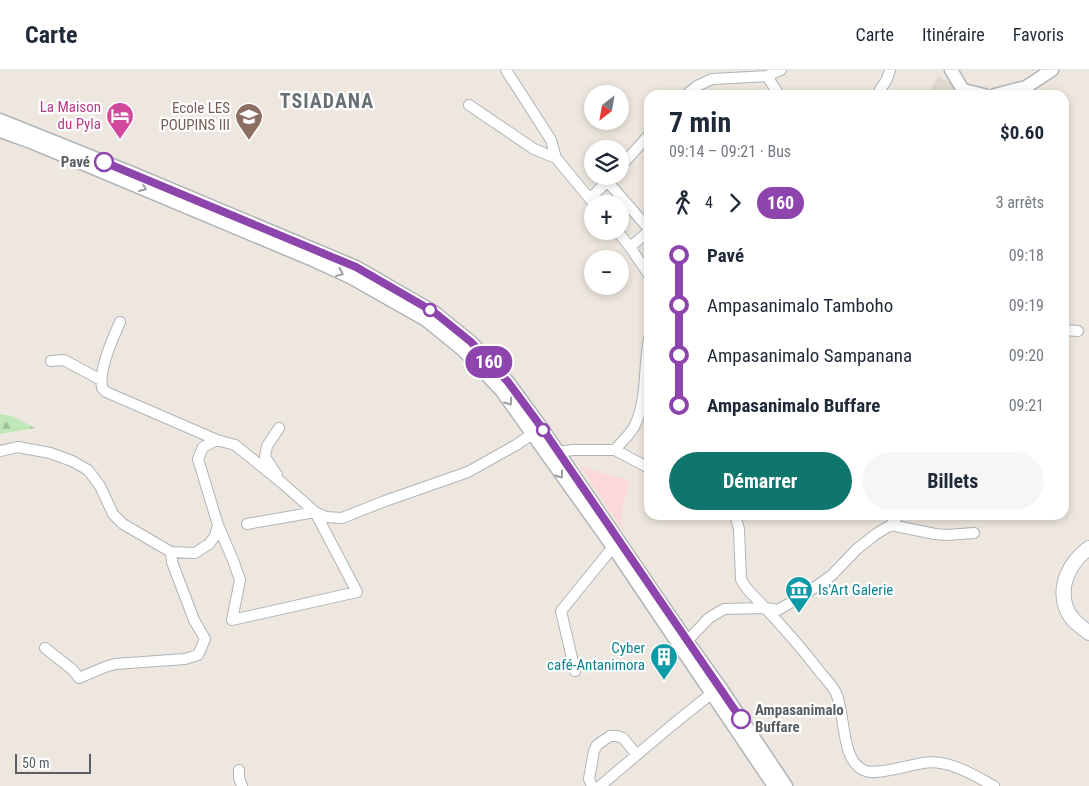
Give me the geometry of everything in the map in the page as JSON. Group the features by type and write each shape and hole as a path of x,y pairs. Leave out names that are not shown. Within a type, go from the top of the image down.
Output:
{"main road":[{"path":"1089,548 1070,567 1065,579 1064,590 1064,601 1067,611 1089,633"}],"street":[{"path":"506,70 551,140 556,158 587,195"},
{"path":"693,90 712,79 767,76 781,70"},
{"path":"880,90 890,70"},
{"path":"951,70 960,90"},
{"path":"1014,90 1026,87 1052,70"},
{"path":"767,76 776,90"},
{"path":"469,104 534,149 556,158"},
{"path":"0,120 356,267 434,312 471,342 508,382 537,431 613,547 786,786"},
{"path":"0,132 31,142 350,277 426,320 463,350 558,452 687,641 774,786"},
{"path":"629,157 644,141"},
{"path":"597,195 604,185"},
{"path":"614,185 644,224"},
{"path":"630,247 644,234"},
{"path":"624,240 644,268"},
{"path":"120,322 110,346 101,380 102,388 106,392 217,440 235,445 315,512 326,517 342,518 468,472 537,431"},
{"path":"1069,330 1078,331"},
{"path":"51,361 64,360 101,380"},
{"path":"615,450 634,426 644,397"},
{"path":"279,428 267,446 265,457 281,482"},
{"path":"217,440 203,447 198,459 218,525 234,560 240,580 232,620 357,592 315,512"},
{"path":"0,451 18,447 50,453 72,461 88,470 100,486 113,514 123,524 172,552 195,553 208,544 215,536 218,525"},
{"path":"558,452 615,450 644,465"},
{"path":"247,524 315,512"},
{"path":"736,520 739,529 741,579 744,586 807,655 836,692 842,713 848,750 859,768 867,772 879,772 925,763 948,764 994,786"},
{"path":"687,641 709,618 724,609 766,608 778,610 804,595 832,574 858,549 895,520"},
{"path":"891,525 935,534 974,533"},
{"path":"576,671 561,611 613,547"},
{"path":"45,648 79,678 115,664 185,659 198,655 205,639 194,620 172,562 172,552"},
{"path":"600,786 716,690"},
{"path":"592,786 589,779 594,752 597,745 610,736 623,738 637,755"},
{"path":"239,770 242,786"}],"shaded area":[{"path":"938,76 962,90 931,90"},
{"path":"580,466 630,481 621,514 623,531"}],"green space":[{"path":"0,414 12,416 35,428 0,434"}],"bus line":[{"name":"160","path":"104,162 356,267 434,312 471,342 508,382 542,428 741,719"}],"place":[{"name":"La Maison du Pyla","path":"120,140"},
{"name":"Ecole LES POUPINS III","path":"249,141"},
{"name":"Pavé","path":"104,162"},
{"name":"Is'Art Galerie","path":"799,614"},
{"name":"Cyber café-Antanimora","path":"664,681"},
{"name":"Ampasanimalo Buffare","path":"741,719"}],"district":[{"name":"TSIADANA","path":"327,101"}]}
